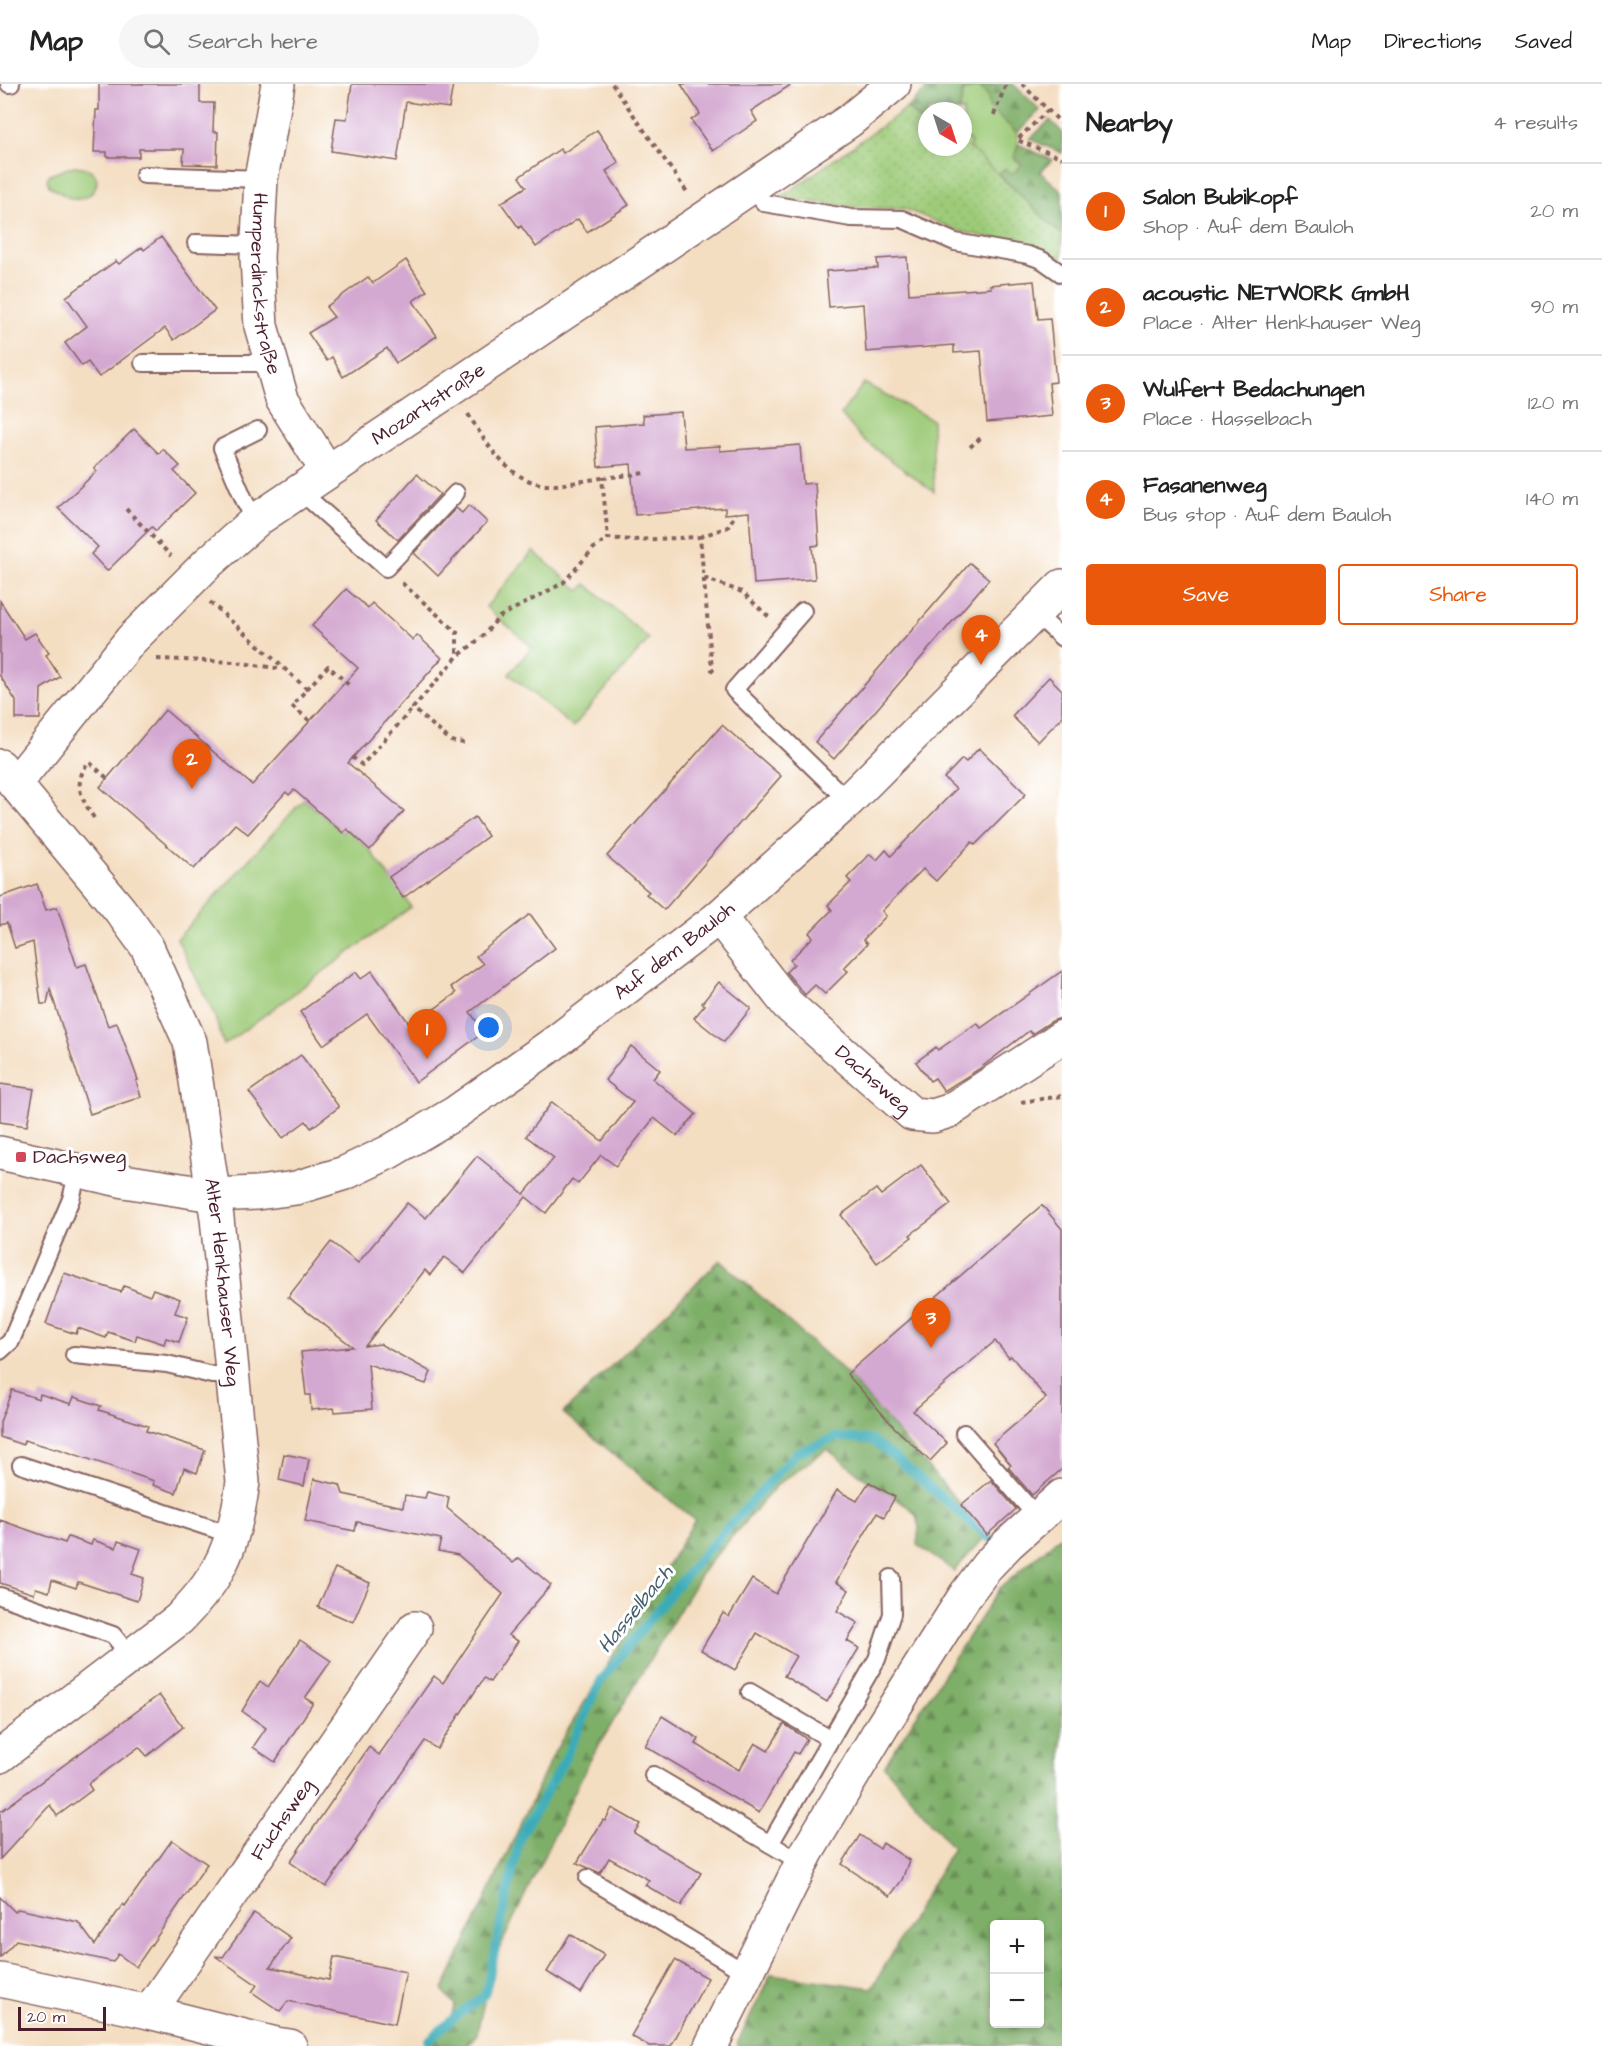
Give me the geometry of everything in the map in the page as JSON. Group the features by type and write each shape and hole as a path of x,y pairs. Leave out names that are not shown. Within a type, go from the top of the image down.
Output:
{"street":[{"name":"Humperdinckstraße","path":"278,84 261,179 258,245 261,326 282,399 327,471"},
{"name":"Mozartstraße","path":"7,775 131,640 191,580 258,519 849,121 894,84"},
{"name":"Auf dem Bauloh","path":"0,1153 124,1181 213,1195 257,1194 296,1188 345,1173 389,1152 455,1113 553,1044 719,917 848,801 1062,586"},
{"name":"Alter Henkhauser Weg","path":"0,1755 179,1619 202,1593 220,1566 232,1535 243,1482 213,1195 190,1042 147,947 120,910 7,775"},
{"name":"Dachsweg","path":"719,917 788,1005 912,1114 933,1116 949,1112 1062,1037"},
{"path":"711,2046 802,1863 883,1725 966,1594 987,1566 1062,1496"},
{"name":"Fuchsweg","path":"149,2012 415,1629"},
{"path":"0,1980 149,2012 280,2046"}],"lane":[{"path":"144,175 261,179"},
{"path":"751,186 764,203 850,218 902,219 955,242 1028,255 1042,260 1062,274"},
{"path":"196,243 258,245"},
{"path":"143,363 271,363"},
{"path":"258,430 222,447 246,504 258,519"},
{"path":"299,490 386,568 456,493"},
{"path":"803,611 734,690 848,801"},
{"path":"1035,613 1062,638"},
{"path":"0,1351 11,1341 71,1199 78,1171"},
{"path":"74,1355 167,1364 212,1375 232,1375"},
{"path":"964,1433 1038,1518"},
{"path":"21,1465 232,1535"},
{"path":"770,1844 877,1659 892,1614 891,1578"},
{"path":"0,1596 113,1635 131,1657"},
{"path":"750,1692 830,1739"},
{"path":"653,1775 802,1863"},
{"path":"588,1878 746,1973"}],"path":[{"path":"612,84 705,219"},
{"path":"994,115 1006,84"},
{"path":"1022,84 1062,124"},
{"path":"1048,110 1017,140 1062,158"},
{"path":"450,389 493,452 519,476 546,485 646,473"},
{"path":"970,447 983,436"},
{"path":"602,478 608,538"},
{"path":"126,509 191,580 307,689"},
{"path":"352,757 362,765 457,657 482,637 499,617 563,582 594,548 608,538 632,540 700,537 728,526 736,513"},
{"path":"700,537 712,670 734,690"},
{"path":"386,568 457,632 457,657"},
{"path":"704,578 742,592 785,632"},
{"path":"117,657 235,662 285,669"},
{"path":"310,721 292,706 328,666 350,686"},
{"path":"413,708 451,741 464,743"},
{"path":"94,818 81,798 80,773 89,762 107,778"}],"green space":[{"path":"932,84 1013,84 1040,110 1017,133 989,107 964,91 961,102 918,102 918,118 907,108"},
{"path":"979,86 988,96 989,107 1017,133 1018,144 1014,158 1022,165 1012,174 1005,168 998,174 972,150 972,102 961,102 964,91"},
{"path":"907,108 918,118 918,156 972,156 972,150 1062,234 1062,263 1045,250 959,231 905,209 853,207 780,198"},
{"path":"1050,120 1062,132 1062,153 1030,139"},
{"path":"1018,144 1052,160 1040,172 1062,191 1062,235 998,174 1005,168 1021,164 1014,158"},
{"path":"74,166 86,168 94,173 97,179 92,192 79,199 70,198 49,186 47,179 50,175"},
{"path":"864,383 932,420 934,492 861,438 841,414"},
{"path":"533,551 580,591 586,584 649,639 573,727 509,674 532,647 486,607"},
{"path":"304,799 343,833 347,829 370,850 411,907 224,1045 214,1014 177,939"},
{"path":"720,1260 847,1374 987,1535 954,1571 917,1545 919,1528 916,1515 910,1508 869,1482 827,1449 777,1485 704,1569 589,1762 492,1964 477,2034 467,2046 428,2046 448,2025 455,2005 443,1990 555,1751 695,1520 563,1413"},
{"path":"1062,1535 1062,2046 736,2046 771,1974 872,1988 953,1848 884,1766 999,1589"}],"building":[{"path":"99,84 200,84 200,103 214,103 213,132 218,132 217,165 183,164 184,149 139,149 139,157 107,157 107,152 94,152 96,110 99,110"},
{"path":"352,84 453,84 449,108 406,102 397,161 331,151 336,118 347,119"},
{"path":"681,84 792,84 751,111 757,121 713,151 691,120 700,114"},
{"path":"597,130 619,163 606,171 629,205 587,232 578,219 536,247 501,203 526,187 519,177 560,149 563,153"},
{"path":"161,237 215,310 174,340 165,328 99,377 88,362 82,366 65,343 87,326 66,297 116,261 119,264 142,247 144,250"},
{"path":"907,257 909,294 991,288 990,285 1034,281 1038,319 1050,318 1056,382 1049,383 1052,416 987,422 981,351 954,353 954,345 866,352 863,304 829,307 826,271 878,268 877,259"},
{"path":"406,260 427,291 413,301 437,336 396,363 387,348 343,377 332,357 327,361 308,333 334,317 326,307 368,277 373,283"},
{"path":"681,412 684,448 720,446 720,451 800,445 803,484 815,483 819,545 812,546 815,579 754,584 749,512 725,514 725,508 635,515 631,464 598,467 595,427 644,423 643,415"},
{"path":"134,429 159,454 163,449 180,466 174,471 195,493 156,531 152,527 107,571 91,554 98,547 58,508 97,471 94,468"},
{"path":"417,474 440,494 398,540 376,520"},
{"path":"469,505 487,522 438,576 414,553 456,508 462,513"},
{"path":"970,563 989,579 834,759 815,742"},
{"path":"346,589 368,608 372,603 413,640 417,635 442,658 348,763 404,811 370,850 347,829 343,833 294,790 289,795 286,792 248,834 235,824 194,869 100,787 165,710 252,785 358,668 312,626"},
{"path":"0,601 25,639 35,633 49,653 46,655 60,677 41,689 40,719 16,719 16,701 0,676"},
{"path":"1049,677 1062,690 1062,717 1038,742 1012,716"},
{"path":"722,725 781,776 664,910 646,894 649,892 607,856"},
{"path":"979,748 1026,794 975,845 972,842 936,881 923,869 882,911 886,916 863,940 867,944 844,968 848,971 825,994 815,985 805,995 786,972 794,964 790,960 813,937 809,933 832,910 828,905 851,882 847,878 870,854 877,860 886,850 891,856 956,789 944,778 962,759 966,762"},
{"path":"475,817 488,836 403,898 389,877"},
{"path":"37,884 46,910 57,907 77,967 86,964 108,1026 117,1023 138,1080 136,1081 141,1097 90,1114 50,989 47,1004 41,1004 33,942 15,948 7,923 0,925 0,897"},
{"path":"530,914 555,948 470,1012 484,1032 416,1082 367,1014 323,1045 300,1012 356,972 361,979 372,971 411,1026 456,993 451,987 483,964 476,956"},
{"path":"1062,971 1061,1018 1032,1034 1029,1031 979,1069 944,1091 935,1078 930,1081 916,1062 936,1047 938,1050 977,1023 981,1028"},
{"path":"719,982 751,1008 724,1042 694,1018 705,1005 702,1003"},
{"path":"631,1046 660,1070 653,1079 696,1114 677,1136 654,1118 616,1166 601,1155 578,1184 572,1179 546,1213 526,1197 465,1273 444,1257 430,1275 425,1270 365,1346 380,1344 431,1372 426,1384 368,1364 372,1409 335,1412 334,1408 311,1410 310,1395 306,1395 301,1352 353,1347 288,1297 331,1242 358,1263 407,1203 426,1218 477,1156 524,1194 554,1158 526,1136 552,1102 602,1141 633,1102 605,1080"},
{"path":"301,1055 339,1107 311,1128 306,1121 283,1138 249,1092"},
{"path":"0,1084 34,1089 27,1126 0,1122"},
{"path":"921,1165 951,1204 877,1263 841,1215 876,1189 881,1195"},
{"path":"1042,1205 1062,1229 1062,1469 1032,1495 1008,1467 1011,1465 993,1443 1046,1398 1011,1356 1009,1358 995,1341 913,1411 947,1443 930,1461 895,1428 847,1374"},
{"path":"64,1273 121,1292 124,1286 150,1296 153,1289 180,1299 175,1313 188,1317 179,1342 166,1338 164,1344 137,1335 135,1341 108,1332 106,1338 78,1328 76,1334 46,1324"},
{"path":"12,1390 39,1399 40,1394 71,1404 74,1397 101,1406 99,1410 148,1426 146,1431 205,1450 197,1473 184,1468 176,1493 153,1485 154,1481 56,1448 24,1440 23,1445 0,1437 0,1422"},
{"path":"284,1454 309,1459 304,1486 279,1480"},
{"path":"314,1479 340,1485 343,1494 403,1507 405,1495 425,1498 427,1492 449,1497 447,1508 513,1563 519,1558 551,1585 508,1635 518,1641 490,1682 484,1678 437,1749 425,1741 355,1841 357,1842 326,1887 290,1862 369,1747 379,1755 434,1676 443,1683 503,1594 458,1555 438,1551 441,1539 357,1522 355,1531 305,1521"},
{"path":"991,1480 1016,1509 987,1535 961,1505"},
{"path":"869,1482 895,1497 884,1517 877,1513 836,1582 849,1590 837,1611 858,1623 847,1641 859,1648 827,1702 784,1676 796,1656 757,1633 735,1670 701,1650 723,1613 729,1617 752,1579 776,1594 837,1490 857,1501"},
{"path":"0,1520 65,1543 68,1537 91,1545 93,1540 116,1548 118,1541 141,1549 132,1574 144,1578 137,1601 78,1582 76,1588 52,1580 49,1592 36,1588 34,1594 0,1583"},
{"path":"335,1568 370,1583 353,1622 318,1607"},
{"path":"300,1640 331,1661 305,1698 313,1703 275,1762 253,1747 266,1728 242,1711 260,1681 268,1687"},
{"path":"159,1695 183,1727 147,1756 139,1747 88,1784 92,1790 57,1816 50,1805 0,1859 0,1812"},
{"path":"662,1716 699,1739 696,1744 739,1770 755,1743 768,1751 784,1724 807,1739 798,1754 794,1752 759,1813 645,1746"},
{"path":"612,1808 640,1824 634,1833 701,1873 681,1906 645,1885 649,1880 609,1858 600,1873 577,1863"},
{"path":"860,1835 880,1849 883,1843 909,1860 902,1880 890,1896 842,1864"},
{"path":"172,1840 207,1864 136,1967 118,1954 113,1962 16,1940 0,1958 0,1897 15,1912 18,1909 78,1922 95,1945"},
{"path":"254,1913 291,1938 270,1967 329,1980 334,1957 406,1972 395,2024 288,2001 280,2011 252,1992 257,1985 215,1956 223,1957"},
{"path":"570,1934 604,1955 581,1993 547,1972"},
{"path":"675,1960 708,1978 671,2046 649,2046 631,2036"}],"waterway":[{"name":"Hasselbach","path":"428,2041 485,1995 520,1838 564,1761 601,1680 699,1559 796,1453 836,1437 872,1440 993,1541 998,1537"}],"place":[{"name":"Fasanenweg","path":"981,665"},
{"name":"acoustic NETWORK GmbH","path":"192,789"},
{"name":"Salon Bubikopf","path":"427,1059"},
{"name":"Dachsweg","path":"21,1157"},
{"name":"Wulfert Bedachungen","path":"931,1348"}]}
